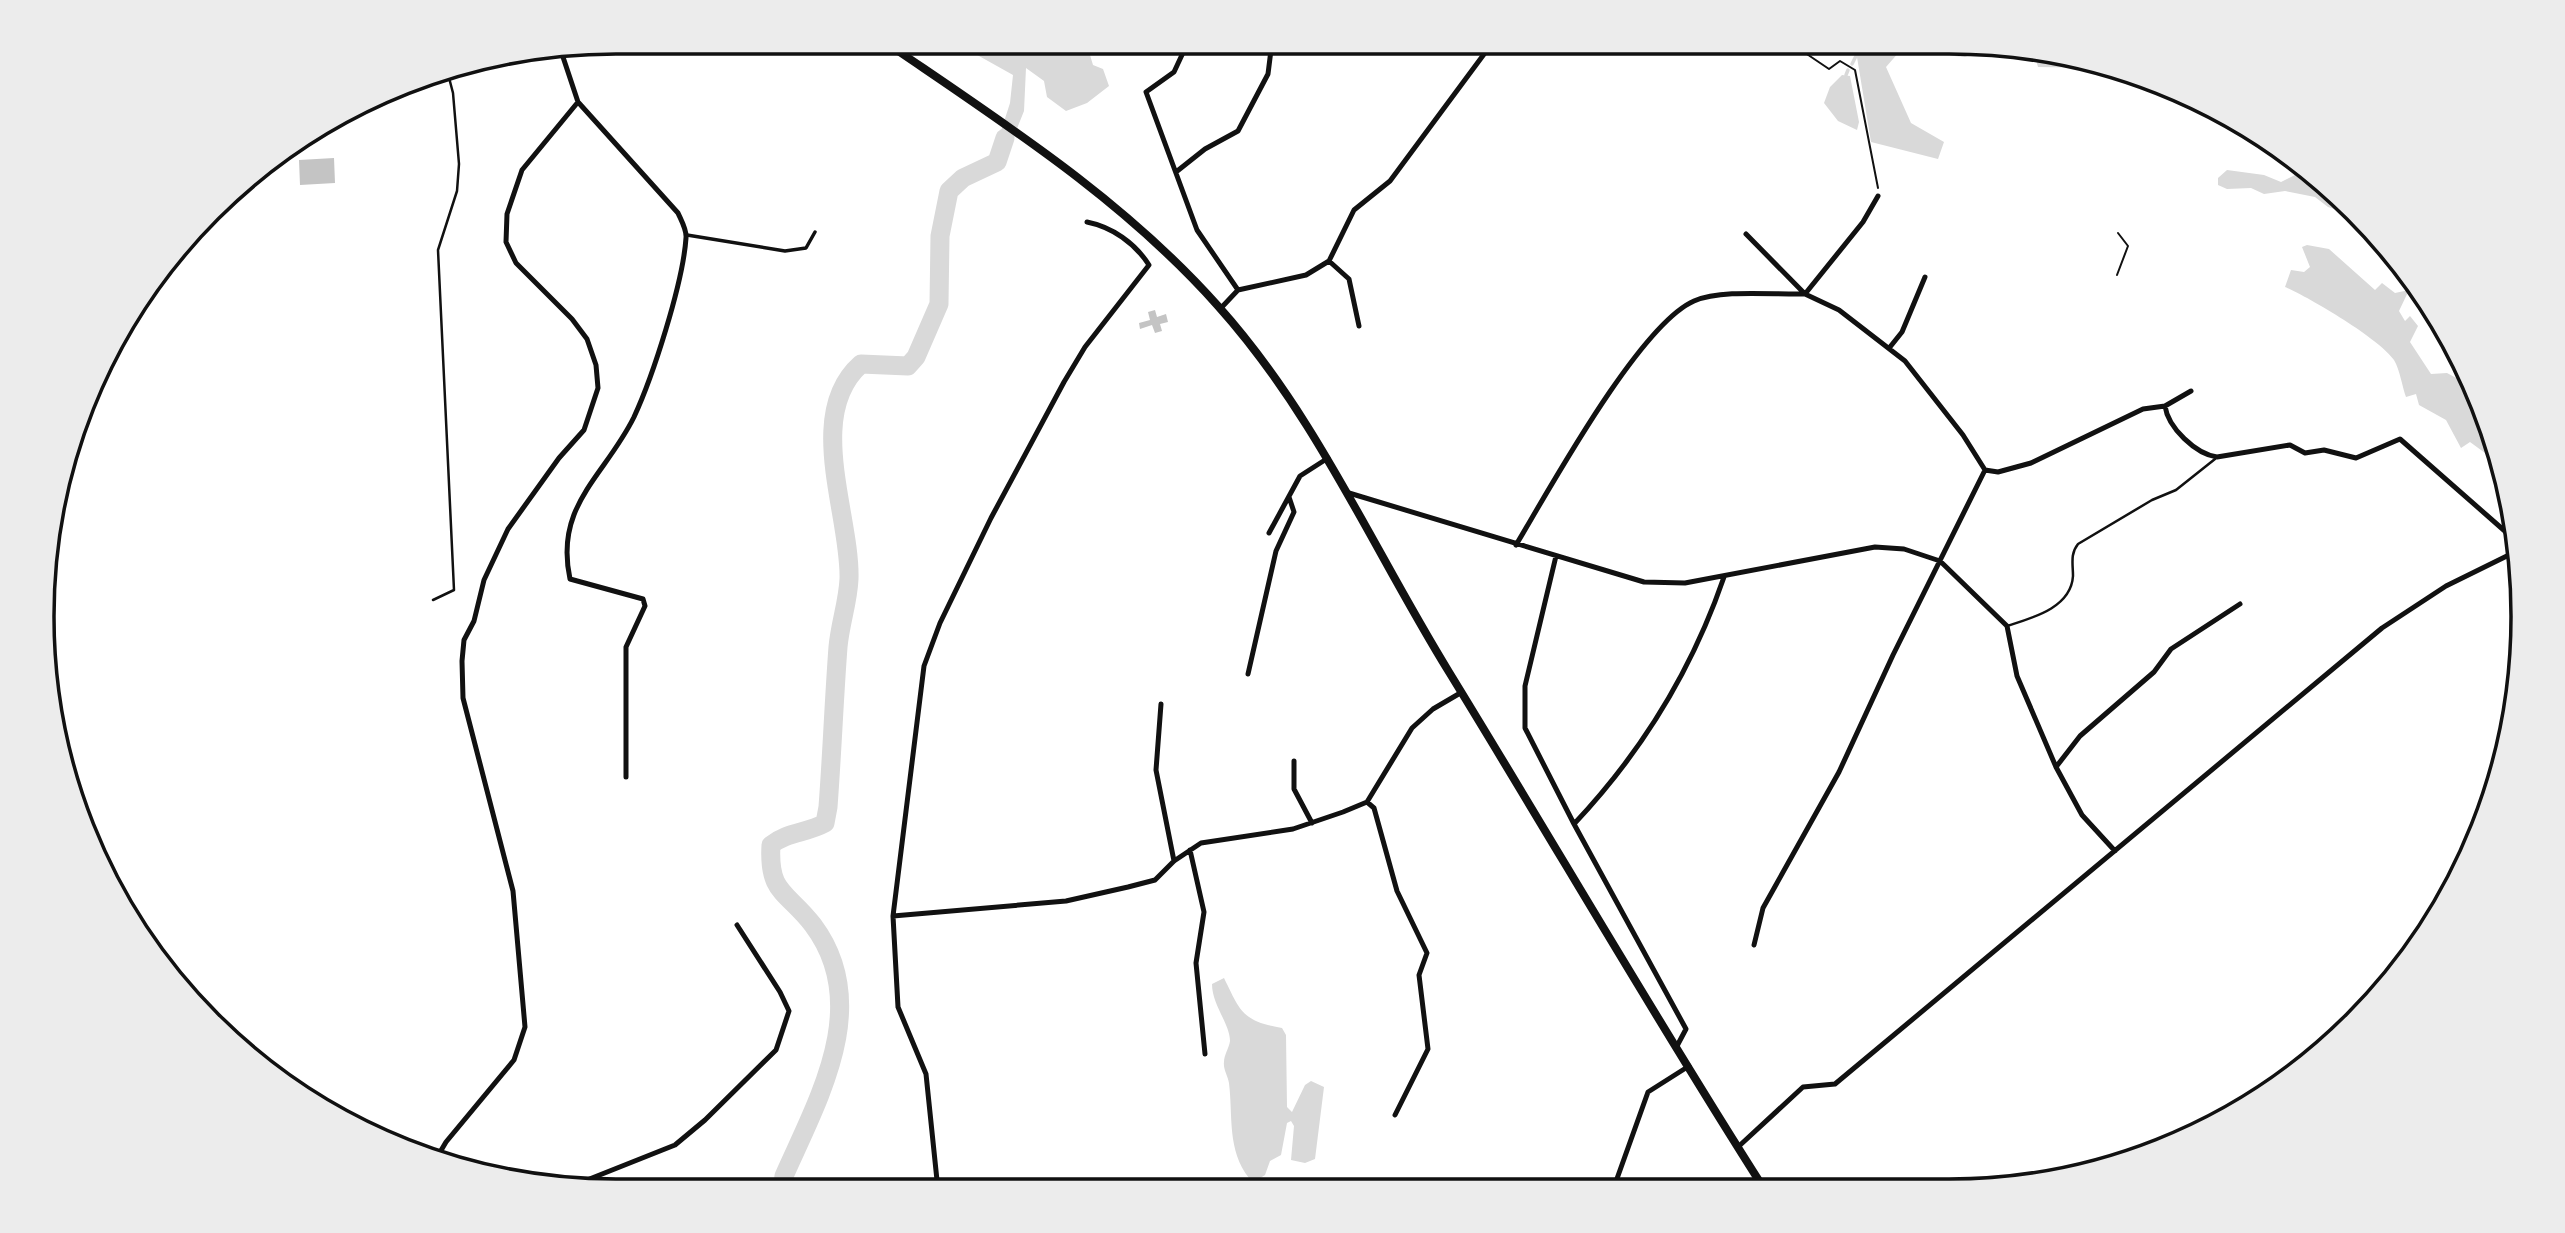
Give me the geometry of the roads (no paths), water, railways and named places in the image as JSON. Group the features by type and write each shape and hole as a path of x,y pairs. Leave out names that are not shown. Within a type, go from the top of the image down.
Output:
{"main road":[{"path":"903,54 1111,201 1154,239 1221,308 1284,391 1328,458 1462,692 1758,1179"}],"street":[{"path":"1182,54 1174,72 1146,92 1197,230 1238,290"},
{"path":"1176,172 1205,149 1238,131 1268,74 1270,54"},
{"path":"1221,308 1238,290 1306,275 1329,261 1354,210 1390,181 1484,54"},
{"path":"563,57 578,102 678,213 687,235 655,362 633,417 583,494 569,521 565,558 570,579 643,599 645,606 626,647 626,777"},
{"path":"441,1151 514,1060 525,1027 513,891 497,833 491,796 463,698 464,640 474,621 484,580 508,530 559,458 584,430 598,388 596,365 587,339 572,318 516,263 506,242 507,214 522,170 578,102"},
{"path":"1805,295 1863,222 1878,196"},
{"path":"937,1179 926,1074 898,1007 893,916 924,666 940,623 991,518 1064,382 1085,347 1149,264 1140,251 1105,225 1087,222"},
{"path":"687,235 785,251 806,248 815,232"},
{"path":"1746,234 1805,295 1839,310 1890,347 1918,377 1963,435 1985,470 1998,472 2031,463 2143,409 2165,406 2191,391"},
{"path":"1329,261 1349,279 1359,326"},
{"path":"1890,347 1902,332 1925,277"},
{"path":"1516,545 1619,380 1656,334 1682,308 1694,301 1714,296 1805,295"},
{"path":"2165,406 2166,415 2197,451 2217,457 2290,445 2305,453 2324,450 2356,458 2400,439 2504,530"},
{"path":"1269,533 1300,476 1328,458"},
{"path":"1754,945 1763,908 1839,772 1985,470"},
{"path":"1349,493 1644,582 1685,583 1874,547 1904,549 1940,561 2007,626 2017,676 2056,767 2082,815 2115,851"},
{"path":"1248,674 1276,551 1293,512 1289,497"},
{"path":"1738,1147 1802,1087 1835,1084 2382,628 2446,586 2507,555"},
{"path":"1556,556 1525,686 1525,728 1686,1029 1677,1046"},
{"path":"1574,824 1612,784 1660,717 1709,620 1724,577"},
{"path":"2056,767 2080,736 2154,672 2171,649 2240,604"},
{"path":"893,916 1066,901 1155,880 1174,861 1201,843 1293,829 1367,802 1412,728 1433,709 1462,692"},
{"path":"1161,704 1156,769 1174,861"},
{"path":"1294,761 1294,789 1312,823"},
{"path":"1367,802 1374,808 1398,891 1427,953 1419,975 1429,1049 1395,1115"},
{"path":"1191,850 1204,912 1196,963 1205,1054"},
{"path":"591,1178 675,1145 705,1120 776,1050 789,1011 780,992 737,925"},
{"path":"1617,1179 1648,1092 1689,1066"}],"lane":[{"path":"433,600 453,590 438,250 457,191 459,164 450,80"},
{"path":"2007,626 2051,610 2063,598 2073,581 2073,554 2078,544 2152,500 2176,490 2217,457"}],"waterway":[{"path":"1852,64 1857,54"},
{"path":"1846,75 1848,70"},
{"path":"784,1179 824,1084 834,1052 839,1019 839,987 830,956 813,925 776,883 771,861 771,845 784,837 825,823 828,807 838,647 849,579 848,554 834,467 835,410 844,385 861,364 908,366 916,357 939,304 940,236 949,191 963,178 997,162 1005,138"}]}
